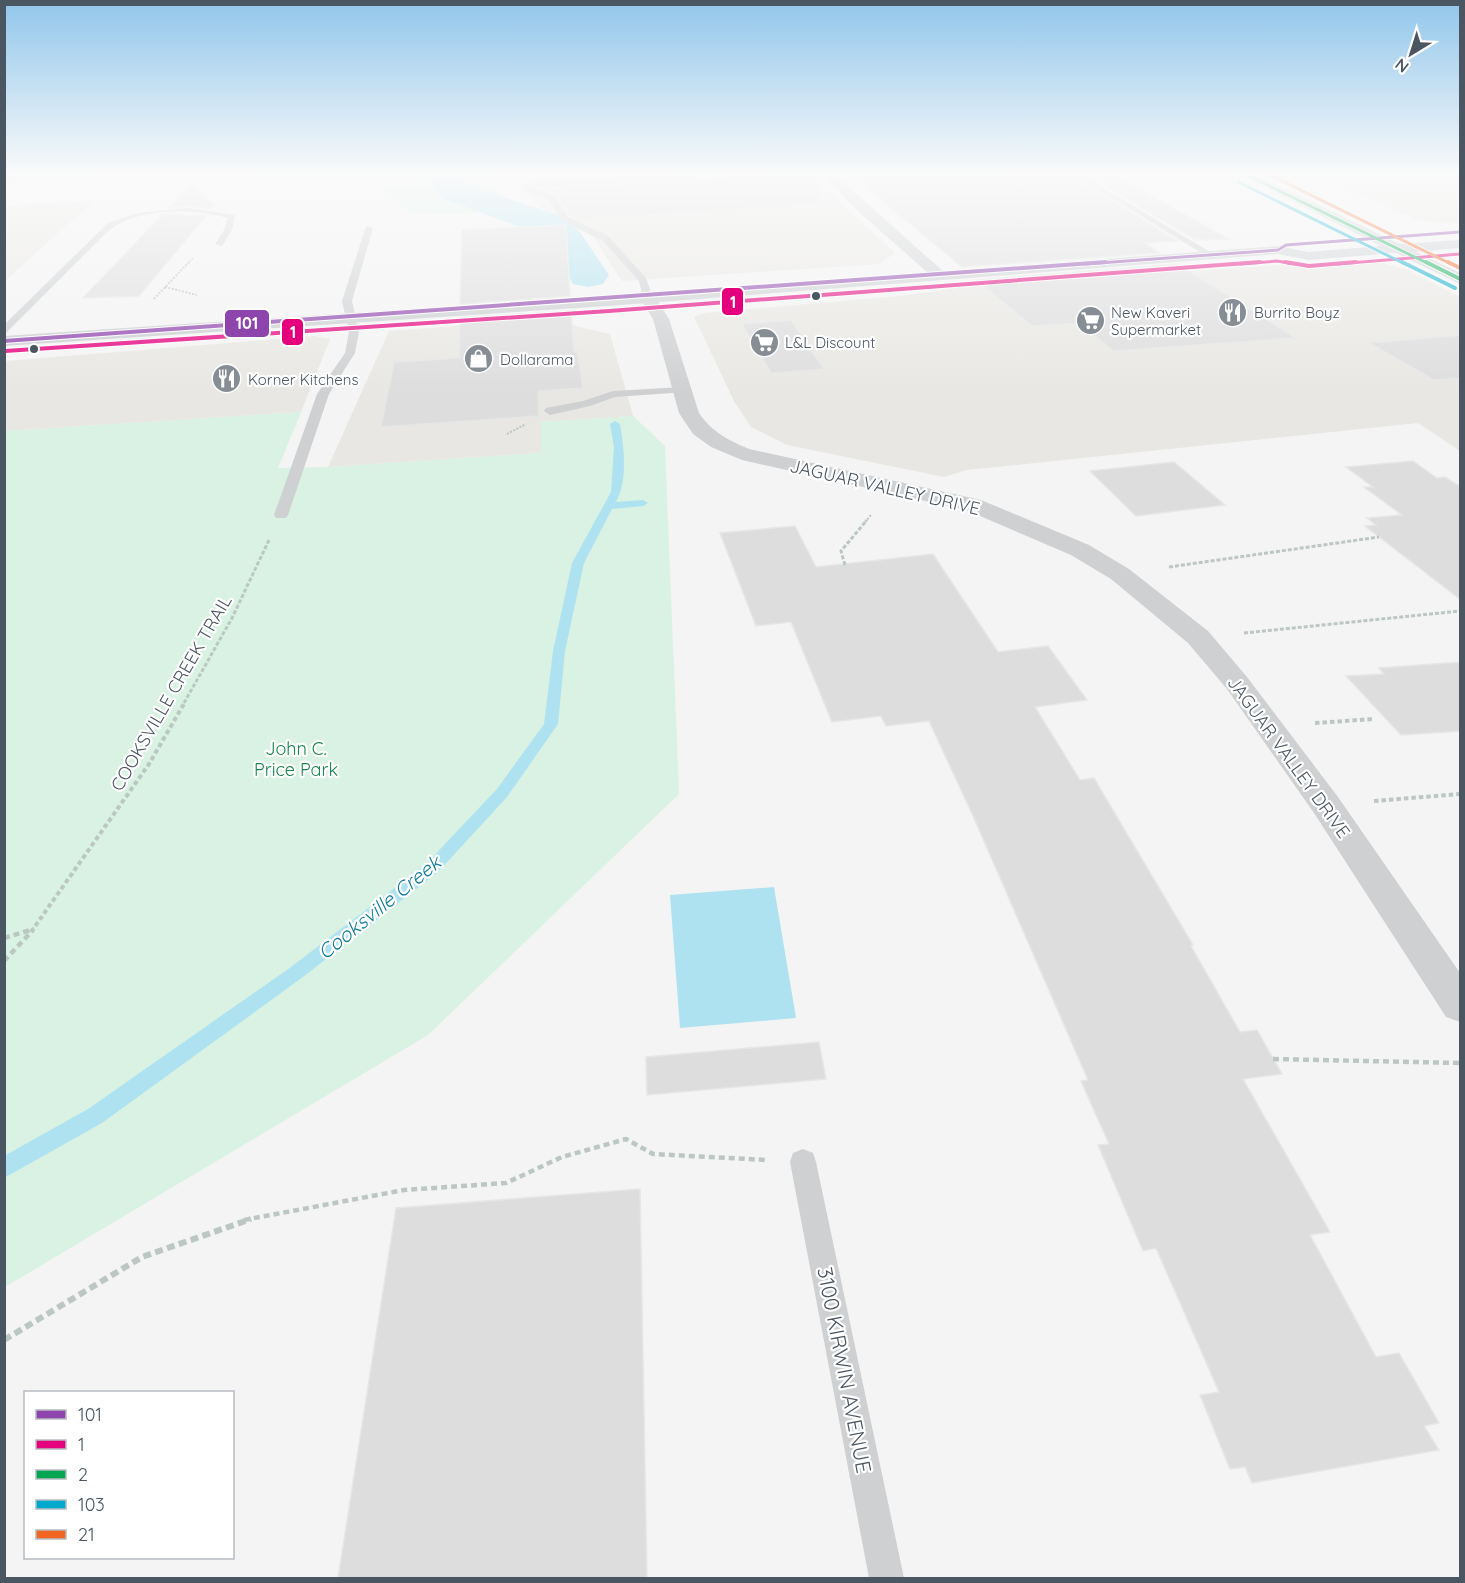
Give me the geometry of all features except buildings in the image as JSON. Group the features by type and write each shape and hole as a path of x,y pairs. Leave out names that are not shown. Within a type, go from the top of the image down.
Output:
{"main road":[{"path":"1278,250 1283,247"},
{"path":"1396,247 1461,279"},
{"path":"4,341 648,298 1278,250 1308,256 1424,247"},
{"path":"1436,247 1461,259"}],"street":[{"path":"907,247 940,276"},
{"name":"JAGUAR VALLEY DRIVE","path":"648,298 661,319 689,412 700,429 718,443 734,450 973,505 1080,550 1120,574 1198,637 1237,683 1326,805 1461,1005"}],"lane":[{"path":"4,332 88,247"},
{"path":"281,515 323,394 350,353 354,332 347,301 363,247"},
{"path":"613,247 643,280 648,298"},
{"path":"1198,247 1211,255"},
{"path":"550,411 586,404 613,394 681,390"},
{"name":"3100 KIRWIN AVENUE","path":"803,1162 887,1578"}],"path":[{"path":"152,301 193,258"},
{"path":"845,565 841,551 895,487"},
{"name":"COOKSVILLE CREEK TRAIL","path":"4,962 34,929 149,764 232,618 281,515"},
{"path":"1120,574 1379,537"},
{"path":"1198,637 1461,611"},
{"path":"1270,729 1302,724 1372,719"},
{"path":"1326,805 1461,794"},
{"path":"4,938 34,929"},
{"path":"1273,1059 1461,1063"},
{"path":"4,1340 142,1257 244,1220 404,1190 506,1183 562,1157 626,1139 653,1154 803,1162"}],"shaded area":[{"path":"5,247 43,247 5,281"},
{"path":"600,247 888,247 895,253 879,264 622,281"},
{"path":"1339,261 1374,261 1406,269 1460,297 1460,451 1418,423 967,470 944,477 787,445 751,427 735,403 694,317 704,313 899,296 979,285"},
{"path":"545,319 610,334 633,416 541,422 542,453 328,467 389,331"},
{"path":"314,336 330,339 301,412 5,431 5,361"}],"green space":[{"name":"John C. Price Park","path":"301,412 278,468 328,467 541,453 541,422 633,416 665,446 679,794 428,1035 5,1287 5,431"}],"water":[{"path":"774,887 796,1018 680,1028 670,895"}],"waterway":[{"name":"Cooksville Creek","path":"571,247 588,275"},
{"name":"Cooksville Creek","path":"4,1168 95,1116 297,972 432,868 502,793 551,724 559,651 578,563 616,492 619,447 615,424"},
{"path":"611,506 643,503"}],"transit line":[{"name":"101","path":"4,341 1278,250 1283,247"},
{"name":"103","path":"1371,247 1455,288"},
{"name":"2","path":"1394,247 1460,279"},
{"name":"21","path":"1417,247 1460,268"},
{"name":"1","path":"5,351 609,311 1277,261 1309,266 1460,254"}],"place":[{"name":"Burrito Boyz","path":"1233,312"},
{"name":"New Kaveri Supermarket","path":"1090,321"},
{"name":"L&L Discount","path":"764,342"},
{"name":"Dollarama","path":"479,359"},
{"name":"Korner Kitchens","path":"227,379"}]}
